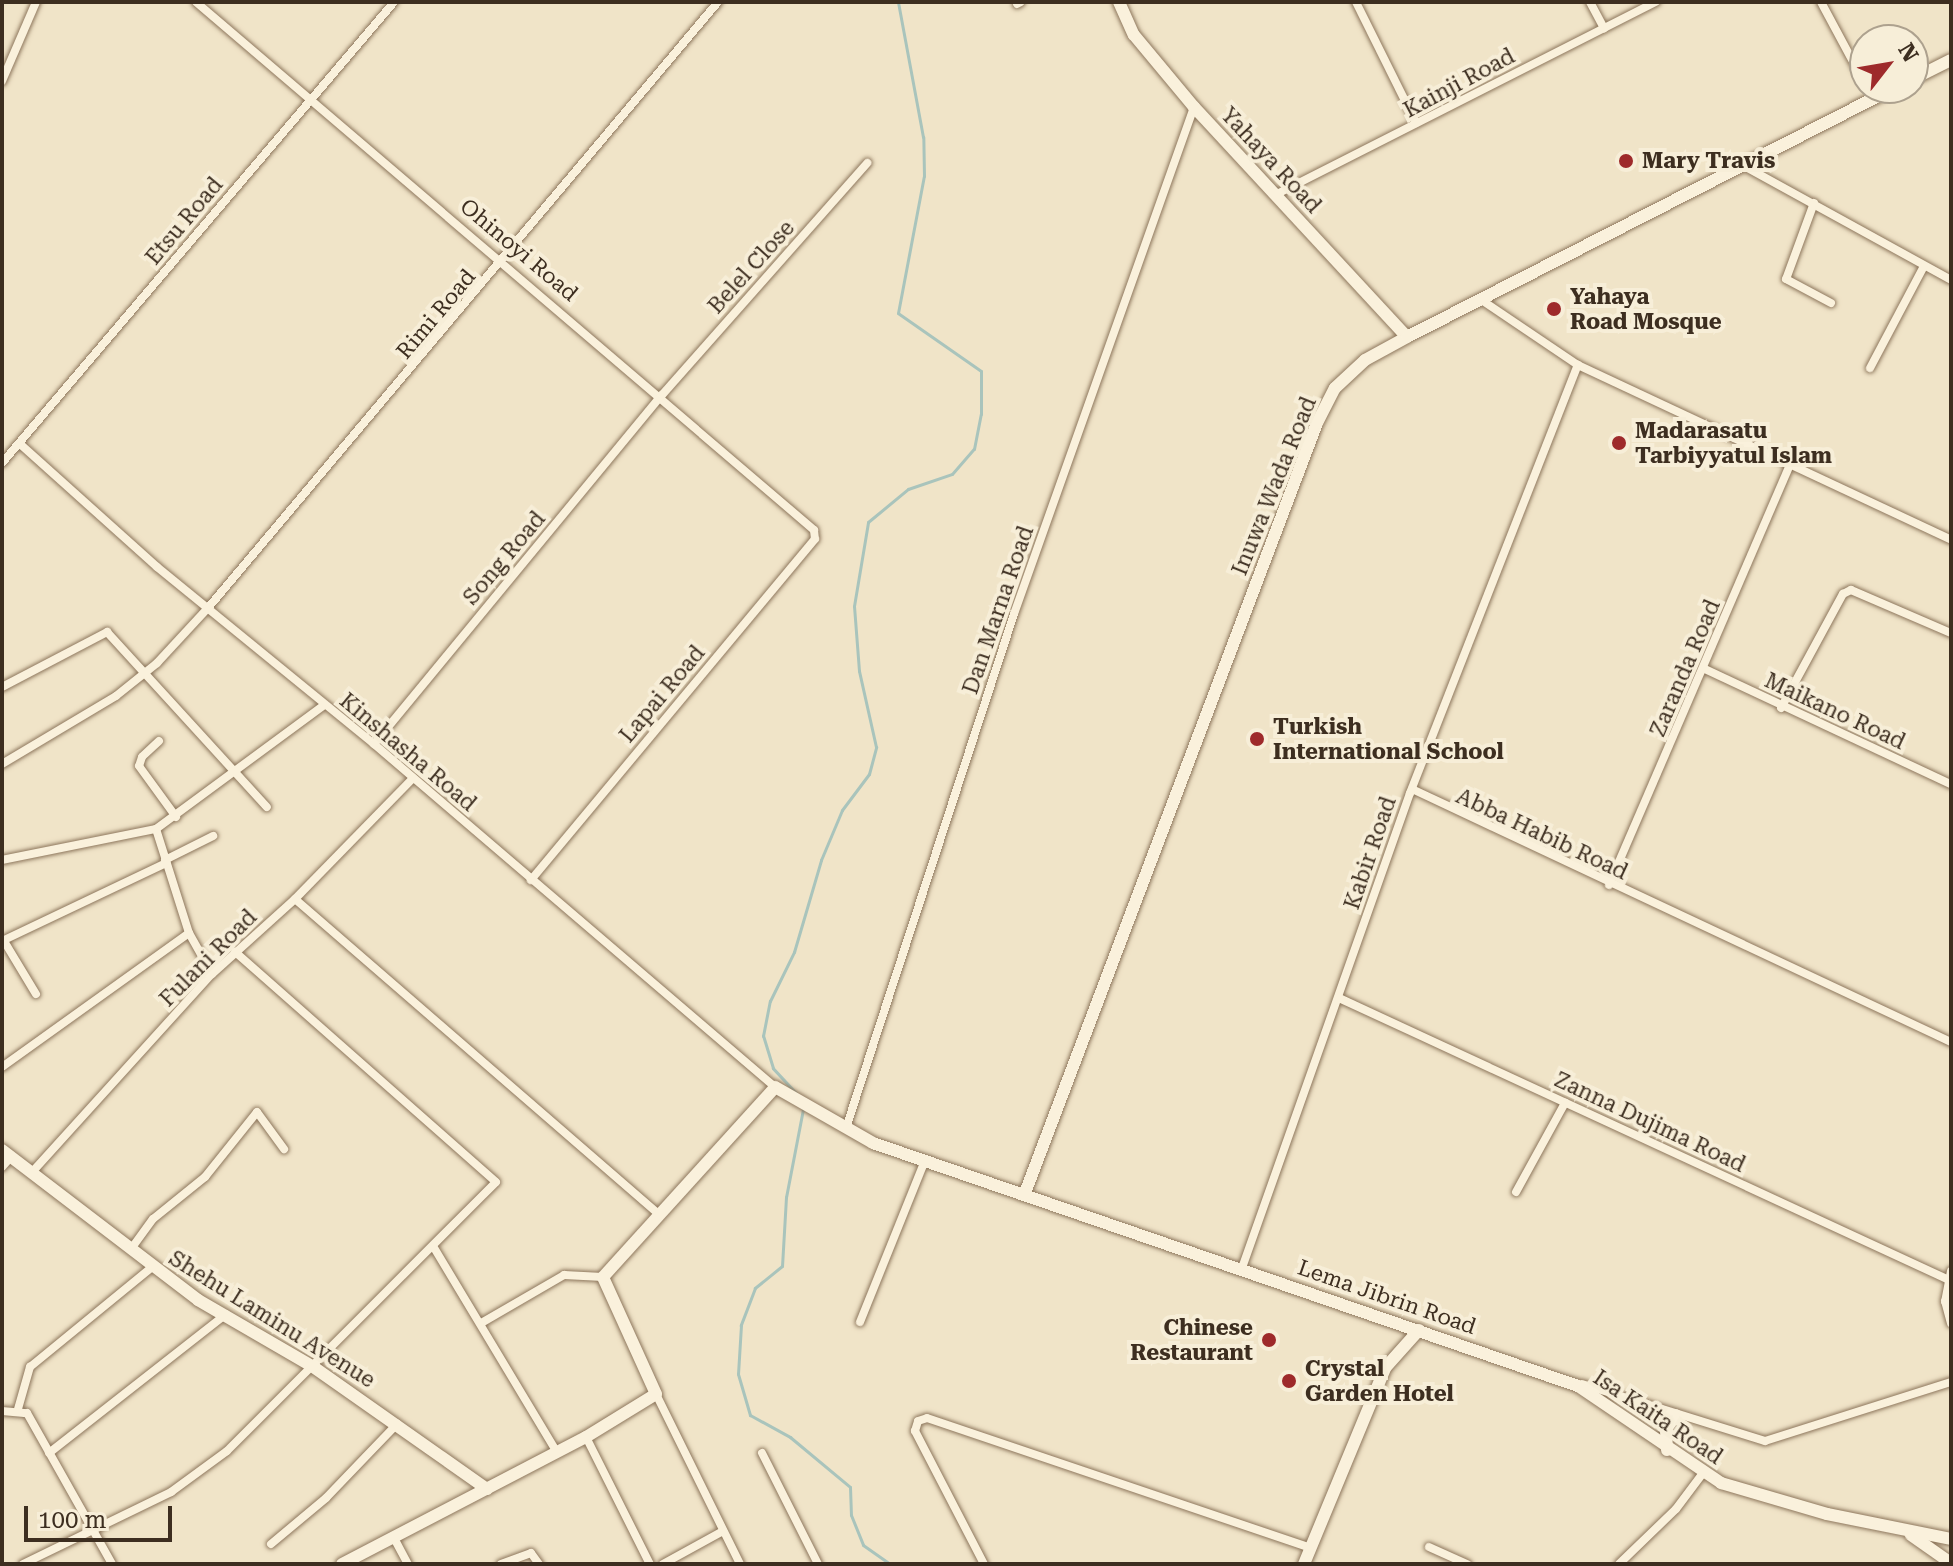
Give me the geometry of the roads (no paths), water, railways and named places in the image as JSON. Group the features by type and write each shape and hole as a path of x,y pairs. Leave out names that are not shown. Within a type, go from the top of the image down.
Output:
{"street":[{"path":"2,81 36,2"},
{"name":"Ohinoyi Road","path":"196,2 662,395 814,530"},
{"name":"Etsu Road","path":"2,463 394,2"},
{"name":"Rimi Road","path":"2,764 143,674 208,608 718,2"},
{"name":"Yahaya Road","path":"1119,2 1134,35 1194,107 1407,337"},
{"path":"1356,2 1416,123"},
{"path":"1590,2 1604,28"},
{"name":"Kainji Road","path":"1277,194 1656,2"},
{"path":"1821,2 1849,54"},
{"path":"1929,71 1951,60"},
{"name":"Inuwa Wada Road","path":"1025,1193 1317,423 1335,388 1365,360 1744,166 1849,102"},
{"name":"Dan Marna Road","path":"846,1128 1014,614 1194,107"},
{"name":"Belel Close","path":"662,395 867,163"},
{"path":"1744,166 1951,280"},
{"path":"1814,203 1786,279 1831,303"},
{"path":"1870,368 1924,266"},
{"path":"1480,299 1578,365 1951,540"},
{"name":"Kabir Road","path":"1242,1268 1410,793 1578,365"},
{"name":"Song Road","path":"374,744 662,395"},
{"name":"Kinshasha Road","path":"20,444 208,608 374,744 775,1087"},
{"name":"Zaranda Road","path":"1609,885 1705,669 1790,464"},
{"path":"1410,793 1524,492"},
{"name":"Lapai Road","path":"531,880 815,539 814,530"},
{"path":"1781,708 1843,594 1851,590 1951,633"},
{"path":"2,687 107,632 267,807"},
{"name":"Maikano Road","path":"1705,669 1781,708 1951,784"},
{"path":"2,860 156,829 238,773 324,705"},
{"path":"159,741 142,757 139,766 176,817"},
{"name":"Fulani Road","path":"34,1170 212,974 295,899 413,778"},
{"name":"Abba Habib Road","path":"1410,793 1951,1042"},
{"path":"156,829 189,933 212,974"},
{"path":"36,994 3,941 213,836"},
{"path":"295,899 659,1214"},
{"path":"2,1067 189,933"},
{"path":"26,1563 171,1492 227,1451 496,1182 235,952"},
{"name":"Zanna Dujima Road","path":"1339,998 1949,1275"},
{"path":"603,1277 775,1087"},
{"name":"Lema Jibrin Road","path":"775,1087 796,1103 846,1128 925,1160 1419,1330 1676,1415 1765,1441 1951,1382"},
{"path":"1516,1192 1565,1103"},
{"path":"131,1249 153,1219 205,1177 257,1112 284,1149"},
{"path":"2,1167 7,1153"},
{"name":"Shehu Laminu Avenue","path":"7,1153 34,1170 152,1267 312,1366 487,1489"},
{"path":"860,1322 925,1160"},
{"path":"433,1246 483,1322 557,1452"},
{"path":"18,1409 30,1367 152,1267"},
{"path":"483,1322 564,1275 603,1277"},
{"path":"1949,1275 1951,1323"},
{"path":"603,1277 656,1394 740,1564"},
{"path":"49,1453 226,1314"},
{"path":"1304,1564 1385,1368 1419,1330"},
{"name":"Isa Kaita Road","path":"1527,1365 1607,1402 1667,1450 1721,1483 1908,1533 1951,1539"},
{"path":"342,1564 586,1437 656,1394"},
{"path":"2,1411 18,1409 27,1413 112,1564"},
{"path":"1667,1450 1666,1429 1676,1415"},
{"path":"984,1564 915,1431 918,1421 927,1418 1311,1548"},
{"path":"271,1544 326,1498 397,1423"},
{"path":"586,1437 650,1564"},
{"path":"762,1453 818,1564"},
{"path":"1619,1564 1676,1509 1703,1473"},
{"path":"663,1564 723,1531"},
{"name":"Isa Kaita Road","path":"1908,1533 1951,1563"},
{"path":"394,1538 408,1564"},
{"path":"1429,1547 1467,1564"},
{"path":"501,1564 531,1553 539,1564"}],"waterway":[{"path":"796,1093 773,1068 763,1036 770,1001 794,952 821,860 842,810 869,774 876,747 859,671 854,606 868,522 908,489 952,474 974,449 981,414 981,371 898,313 924,176 923,137 898,2"},
{"path":"803,1109 786,1197 782,1266 755,1288 741,1325 738,1374 750,1415 790,1437 850,1487 851,1515 863,1545 890,1564"}],"place":[{"name":"Mary Travis","path":"1626,161"},
{"name":"Yahaya Road Mosque","path":"1554,309"},
{"name":"Madarasatu Tarbiyyatul Islam","path":"1619,443"},
{"name":"Turkish International School","path":"1257,739"},
{"name":"Chinese Restaurant","path":"1269,1340"},
{"name":"Crystal Garden Hotel","path":"1289,1381"}]}
